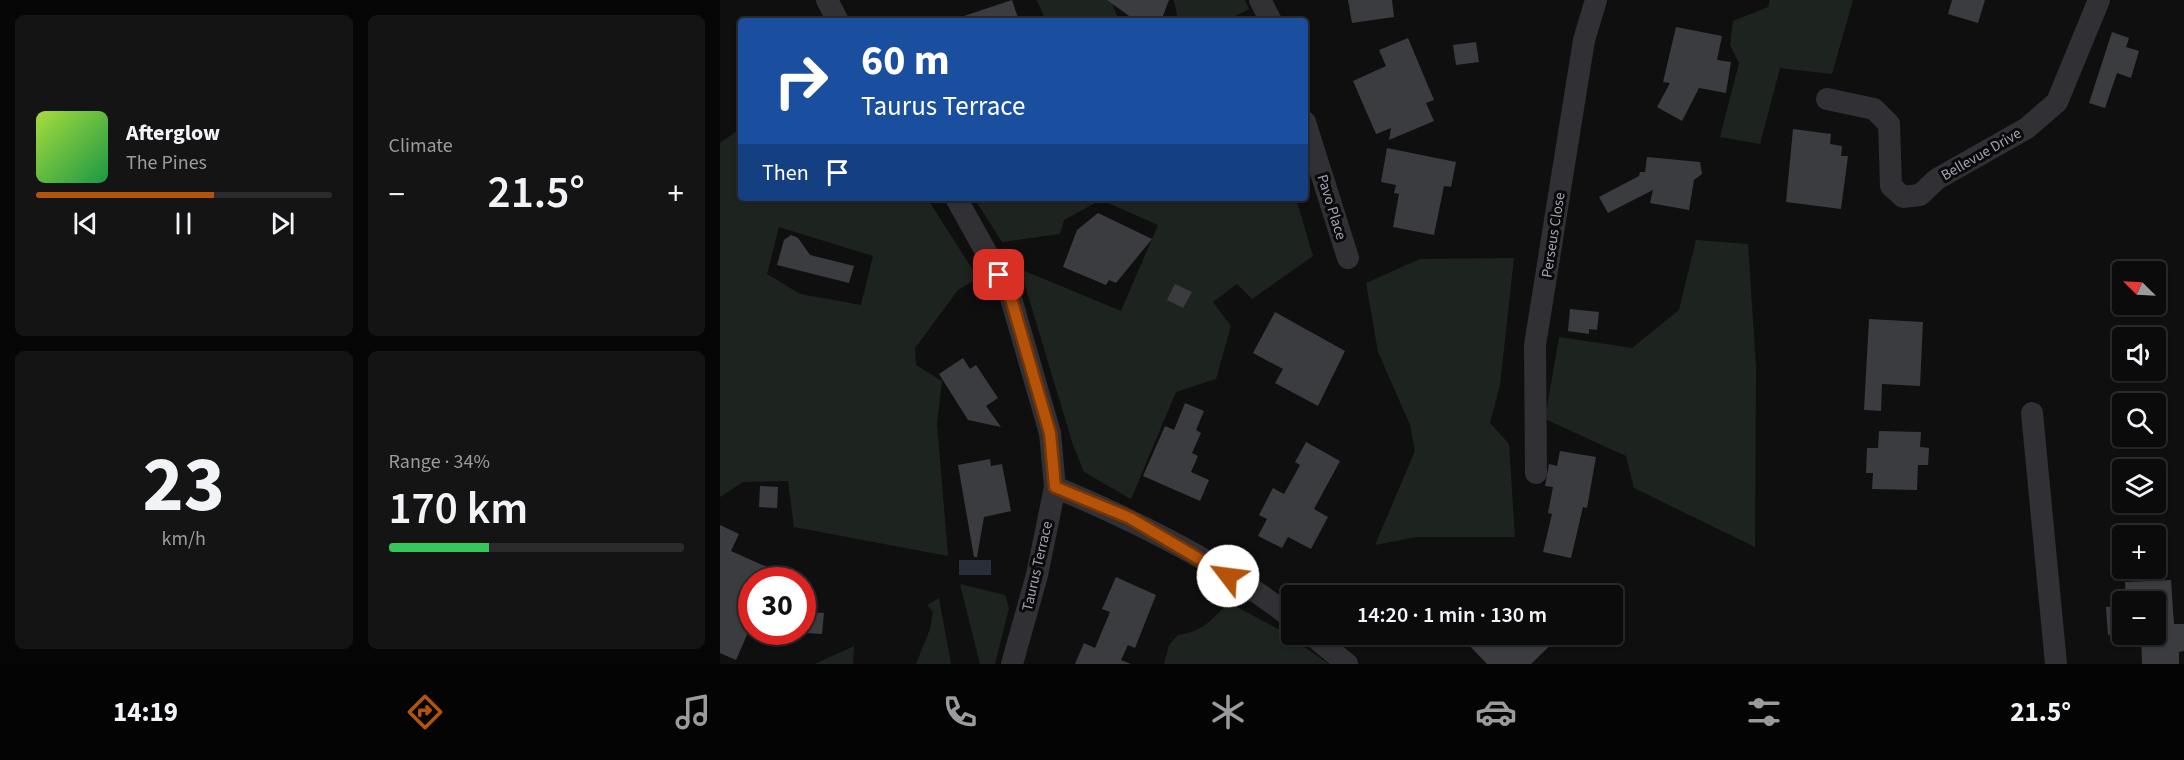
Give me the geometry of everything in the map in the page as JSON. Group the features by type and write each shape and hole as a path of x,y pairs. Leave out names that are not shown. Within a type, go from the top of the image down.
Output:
{"street":[{"path":"827,0 836,18"},
{"path":"1260,0 1269,18"},
{"name":"Perseus Close","path":"1536,473 1535,345 1584,40 1596,0"},
{"name":"Bellevue Drive","path":"1827,99 1874,109 1890,124 1891,186 1904,197 1920,195 1937,179 2027,128 2057,102 2099,0"},
{"name":"Pavo Place","path":"1308,131 1348,258"},
{"name":"Taurus Terrace","path":"958,201 1010,295 1050,433 1055,487 1037,574 1012,664"},
{"path":"2032,413 2056,664"},
{"path":"1055,487 1130,518 1267,599 1281,610"},
{"path":"1324,645 1347,664"}],"shaded area":[{"path":"1037,0 1111,0 1118,18 1045,18"},
{"path":"1174,0 1245,0 1249,9 1232,18 1177,18"},
{"path":"1770,0 1853,0 1832,74 1780,68 1760,144 1720,137 1739,63 1730,45 1733,21 1768,7"},
{"path":"738,130 738,201 929,201 978,278 958,290 915,348 916,365 942,381 937,424 948,556 794,527 788,481 743,482 720,497 720,143","holes":["779,227 873,256 861,305 800,294 767,274"]},
{"path":"976,201 1099,201 1064,220 1060,234 1002,242"},
{"path":"1103,201 1297,201 1313,256 1252,299 1237,284 1213,302 1231,326 1216,379 1176,392 1131,499 1084,472 1073,445 1020,269 1121,311 1158,225"},
{"path":"1696,240 1748,244 1756,367 1755,547 1634,488 1626,456 1545,419 1559,337 1632,348 1679,310"},
{"path":"1514,258 1500,385 1490,423 1509,444 1515,537 1416,537 1375,545 1415,451 1410,425 1378,352 1366,283 1420,259"},
{"path":"959,560 991,560 991,575 959,575"},
{"path":"960,584 1005,595 1009,608 995,664 980,664"},
{"path":"939,598 951,664 916,664 930,629 933,612 927,605"},
{"path":"1228,602 1281,631 1281,645 1301,645 1329,664 1164,664 1169,645 1178,635 1200,628"},
{"path":"854,646 853,664 815,664"}],"building":[{"path":"1012,0 1018,18 958,18"},
{"path":"1107,0 1169,0 1162,18 1132,18"},
{"path":"1348,0 1392,0 1394,17 1352,23"},
{"path":"1952,0 1985,0 1978,23 1948,14"},
{"path":"1676,27 1722,36 1717,60 1731,62 1726,93 1699,88 1682,121 1657,107 1670,83 1663,82"},
{"path":"2112,32 2129,38 2126,47 2139,51 2131,78 2117,73 2105,108 2089,103"},
{"path":"1408,38 1434,100 1426,103 1434,121 1389,140 1391,128 1376,134 1353,81 1386,66 1379,50"},
{"path":"1476,42 1479,62 1456,65 1453,45"},
{"path":"1793,129 1831,134 1830,144 1842,146 1841,156 1848,156 1841,209 1786,202"},
{"path":"1387,148 1456,162 1451,187 1444,186 1434,235 1393,227 1399,194 1394,193 1396,185 1381,182"},
{"path":"1647,157 1700,162 1702,174 1694,180 1689,210 1650,203 1653,190 1608,213 1599,197 1639,176 1640,172 1645,172"},
{"path":"1098,213 1152,239 1116,283 1109,280 1106,285 1063,267 1077,230"},
{"path":"791,235 798,238 810,255 854,266 849,283 777,265 784,240"},
{"path":"1175,284 1192,292 1183,308 1167,300"},
{"path":"1570,309 1599,312 1597,330 1589,329 1589,334 1568,331"},
{"path":"1275,312 1345,351 1318,406 1275,383 1283,369 1253,353"},
{"path":"1869,319 1923,322 1920,386 1882,384 1881,411 1864,410"},
{"path":"963,358 970,369 976,365 998,398 986,406 1001,427 968,420 939,374"},
{"path":"1185,403 1204,411 1196,430 1201,433 1192,453 1198,456 1191,472 1209,480 1200,501 1143,476 1165,426 1174,430"},
{"path":"1879,431 1921,432 1920,447 1929,448 1928,465 1918,465 1917,490 1872,489 1873,473 1866,473 1867,448 1878,448"},
{"path":"1306,442 1340,461 1314,509 1328,517 1311,549 1288,537 1282,548 1258,536 1267,519 1259,515 1273,488 1284,494 1300,465 1295,462"},
{"path":"1560,451 1596,457 1587,508 1583,507 1571,558 1543,552 1552,514 1548,513 1553,487 1545,486 1549,464 1557,466"},
{"path":"990,459 991,466 1002,464 1011,511 984,517 977,557 974,557 958,465"},
{"path":"760,486 778,487 777,508 759,507"},
{"path":"720,525 739,534 731,551 767,567 738,567 738,645 743,645 736,660 720,653"},
{"path":"1116,577 1156,595 1135,648 1128,645 1121,660 1131,664 1075,664 1084,643 1095,648 1110,612 1102,609"},
{"path":"2171,580 2174,624 2184,624 2184,651 2179,652 2179,664 2142,664 2141,645 2166,645 2166,591 2125,591 2125,582"},
{"path":"2106,607 2112,607 2112,634 2108,635"},
{"path":"816,613 824,613 822,634 816,634"},
{"path":"1469,645 1551,645 1531,664 1487,664"}],"route":[{"path":"999,275 1010,295 1050,433 1055,487 1130,518 1228,576"}]}
